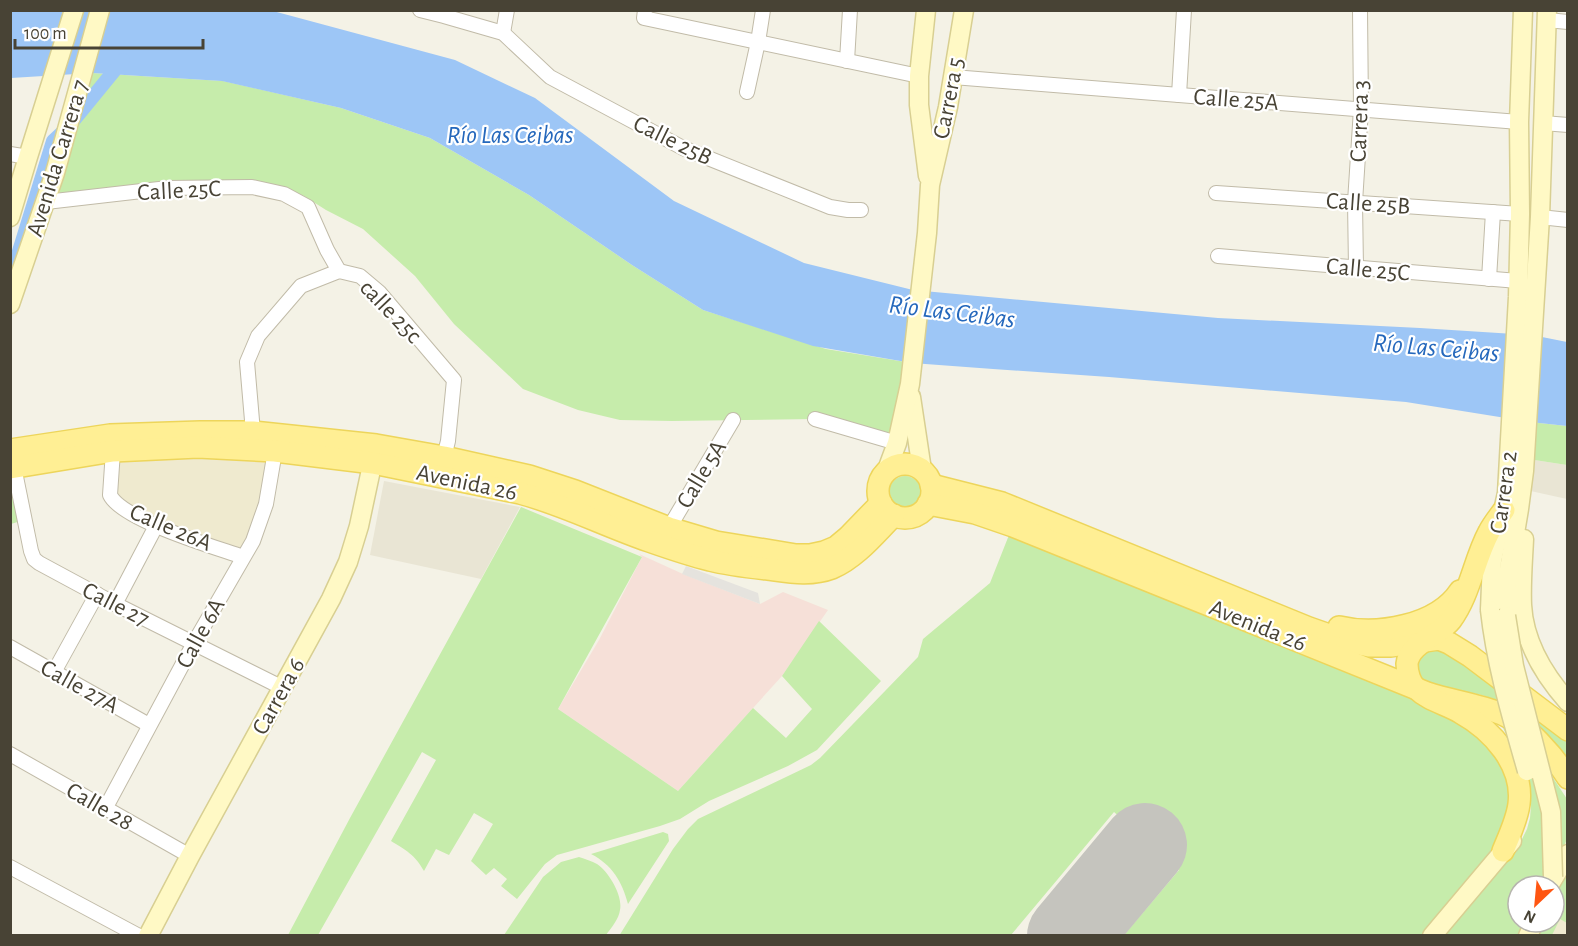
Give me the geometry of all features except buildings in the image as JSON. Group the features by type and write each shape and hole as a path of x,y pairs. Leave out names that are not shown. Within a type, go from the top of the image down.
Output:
{"main road":[{"name":"Avenida Carrera 7","path":"10,217 19,155 74,10"},
{"name":"Avenida Carrera 7","path":"10,304 63,146 100,10"},
{"name":"Carrera 5","path":"926,10 919,76 919,105 930,185"},
{"name":"Carrera 5","path":"887,470 897,443 910,384 927,233 930,185 948,108 964,10"},
{"name":"Carrera 2","path":"1510,504 1524,471 1524,292 1519,122 1523,10"},
{"name":"Carrera 2","path":"1432,936 1518,834 1524,824 1527,811 1527,771 1493,638 1506,587 1524,292 1540,217 1547,15"},
{"path":"919,105 924,113 933,117 942,115 948,108"},
{"name":"Carrera 5","path":"910,384 927,486"},
{"name":"Avenida 26","path":"12,462 110,435 253,432 375,454 544,500 647,541 709,560 796,573 829,569 859,551 888,509"},
{"name":"Avenida 26","path":"12,462 113,451 198,447 444,457 551,482 669,528 716,542 796,555 810,555 836,547 888,509"},
{"name":"Carrera 6","path":"148,936 331,599 348,562 359,526 375,454"},
{"name":"Avenida 26","path":"887,470 904,464 914,465 927,486 975,513 1013,526 1416,689 1448,700 1479,706 1512,719 1551,754 1568,778"},
{"path":"887,470 878,485 878,494 888,509 903,517 922,511 927,486"},
{"name":"Avenida 26","path":"927,486 1002,503 1309,628 1349,642 1370,646 1391,646 1439,639 1470,656 1568,730"},
{"path":"1503,851 1519,804 1518,782 1508,758 1492,736 1479,724 1416,689 1407,666 1411,652 1450,621 1457,611 1489,532 1510,504 1524,520 1522,591 1524,621 1530,642 1553,686 1568,702"},
{"path":"1245,602 1282,609 1346,629 1382,630 1414,622 1443,609 1458,594 1477,562"},
{"name":"Carrera 2","path":"1498,613 1514,666 1551,812 1551,874"},
{"path":"1556,874 1568,854"}],"street":[{"path":"420,10 503,33 507,10"},
{"path":"747,92 759,42 763,10"},
{"path":"847,61 850,10"},
{"path":"1179,95 1184,10"},
{"name":"Carrera 3","path":"1356,268 1354,202 1361,109 1360,10"},
{"path":"645,14 759,42 919,76"},
{"path":"1547,15 1568,22"},
{"name":"Calle 25B","path":"503,33 549,77 683,148 831,207 861,210"},
{"name":"Calle 25A","path":"953,78 1519,122"},
{"path":"1543,123 1568,125"},
{"name":"Calle 25C","path":"45,202 168,188 252,187 284,194 308,207 339,271"},
{"name":"Calle 25B","path":"1216,193 1520,214"},
{"path":"1489,279 1493,212"},
{"path":"1540,217 1568,220"},
{"name":"Calle 25C","path":"1218,256 1489,279 1524,292"},
{"name":"calle 25c","path":"253,432 248,362 258,336 301,286 339,271 360,276 379,292 454,380 444,457"},
{"path":"815,419 897,443"},
{"name":"Calle 5A","path":"669,528 733,420"},
{"name":"Calle 26A","path":"113,451 111,495 113,499 129,512 156,526 243,557"},
{"name":"Calle 6A","path":"105,809 194,643 253,541 266,504 275,451"},
{"name":"Calle 27","path":"12,462 17,522 34,559 115,604 283,688"},
{"path":"115,604 156,526"},
{"path":"54,672 98,594"},
{"name":"Calle 27A","path":"10,647 149,725"},
{"name":"Calle 28","path":"10,754 190,856"},
{"path":"10,867 139,936"}],"shaded area":[{"path":"113,451 275,451 243,557 129,512 111,484"},
{"path":"1528,459 1567,465 1567,499 1526,490"},
{"path":"384,481 520,507 481,579 370,555"},
{"path":"639,554 760,604 783,592 828,610 782,676 678,791 558,709 599,640 642,557"},
{"path":"686,566 758,593 760,604 682,574"},
{"path":"1567,888 1567,935 1547,936 1548,934 1566,934"}],"green space":[{"path":"92,73 223,81 341,108 430,138 529,195 703,310 826,349 912,363 897,443 815,419 620,420 578,410 523,389 454,324 415,276 363,229 304,196 270,184 171,181 59,193"},
{"path":"1530,422 1567,426 1567,465 1528,459"},
{"path":"10,468 24,520 11,524 10,524"},
{"path":"905,476 917,480 921,492 917,504 905,508 893,504 889,492 893,480"},
{"path":"521,507 642,557 558,709 678,791 753,708 786,738 812,709 782,676 819,621 881,681 817,750 788,766 709,801 680,819 557,855 545,864 517,899 501,886 507,879 494,868 486,875 471,861 493,824 474,813 449,855 436,849 424,871 410,853 391,841 436,760 422,752 318,935 288,935 350,818"},
{"path":"1009,535 1460,712 1508,758 1512,828 1520,843 1530,818 1529,780 1502,726 1542,761 1567,799 1567,839 1553,873 1567,862 1567,923 1566,874 1506,874 1506,934 1552,935 1124,935 1179,870 1114,812 1011,935 619,936 673,849 698,819 811,765 820,758 918,657 923,639 990,583"},
{"path":"1430,647 1447,651 1567,738 1567,760 1548,737 1526,717 1513,709 1486,697 1440,689 1423,682 1417,669 1418,662 1421,655"},
{"path":"663,832 668,834 669,841 628,904 615,874 605,863 591,854"},
{"path":"579,857 602,868 617,891 620,904 619,913 606,935 504,935 543,877 561,862"}],"water":[{"name":"Río Las Ceibas","path":"11,11 273,11 455,60 535,98 674,201 804,263 913,290 1218,318 1532,335 1567,342 1567,426 1406,402 912,363 813,346 703,310 529,195 430,138 341,108 222,81 92,73 11,78"}],"waterway":[{"path":"16,261 53,141 69,126 123,60"}],"runway":[{"path":"1069,936 1145,845"}]}
